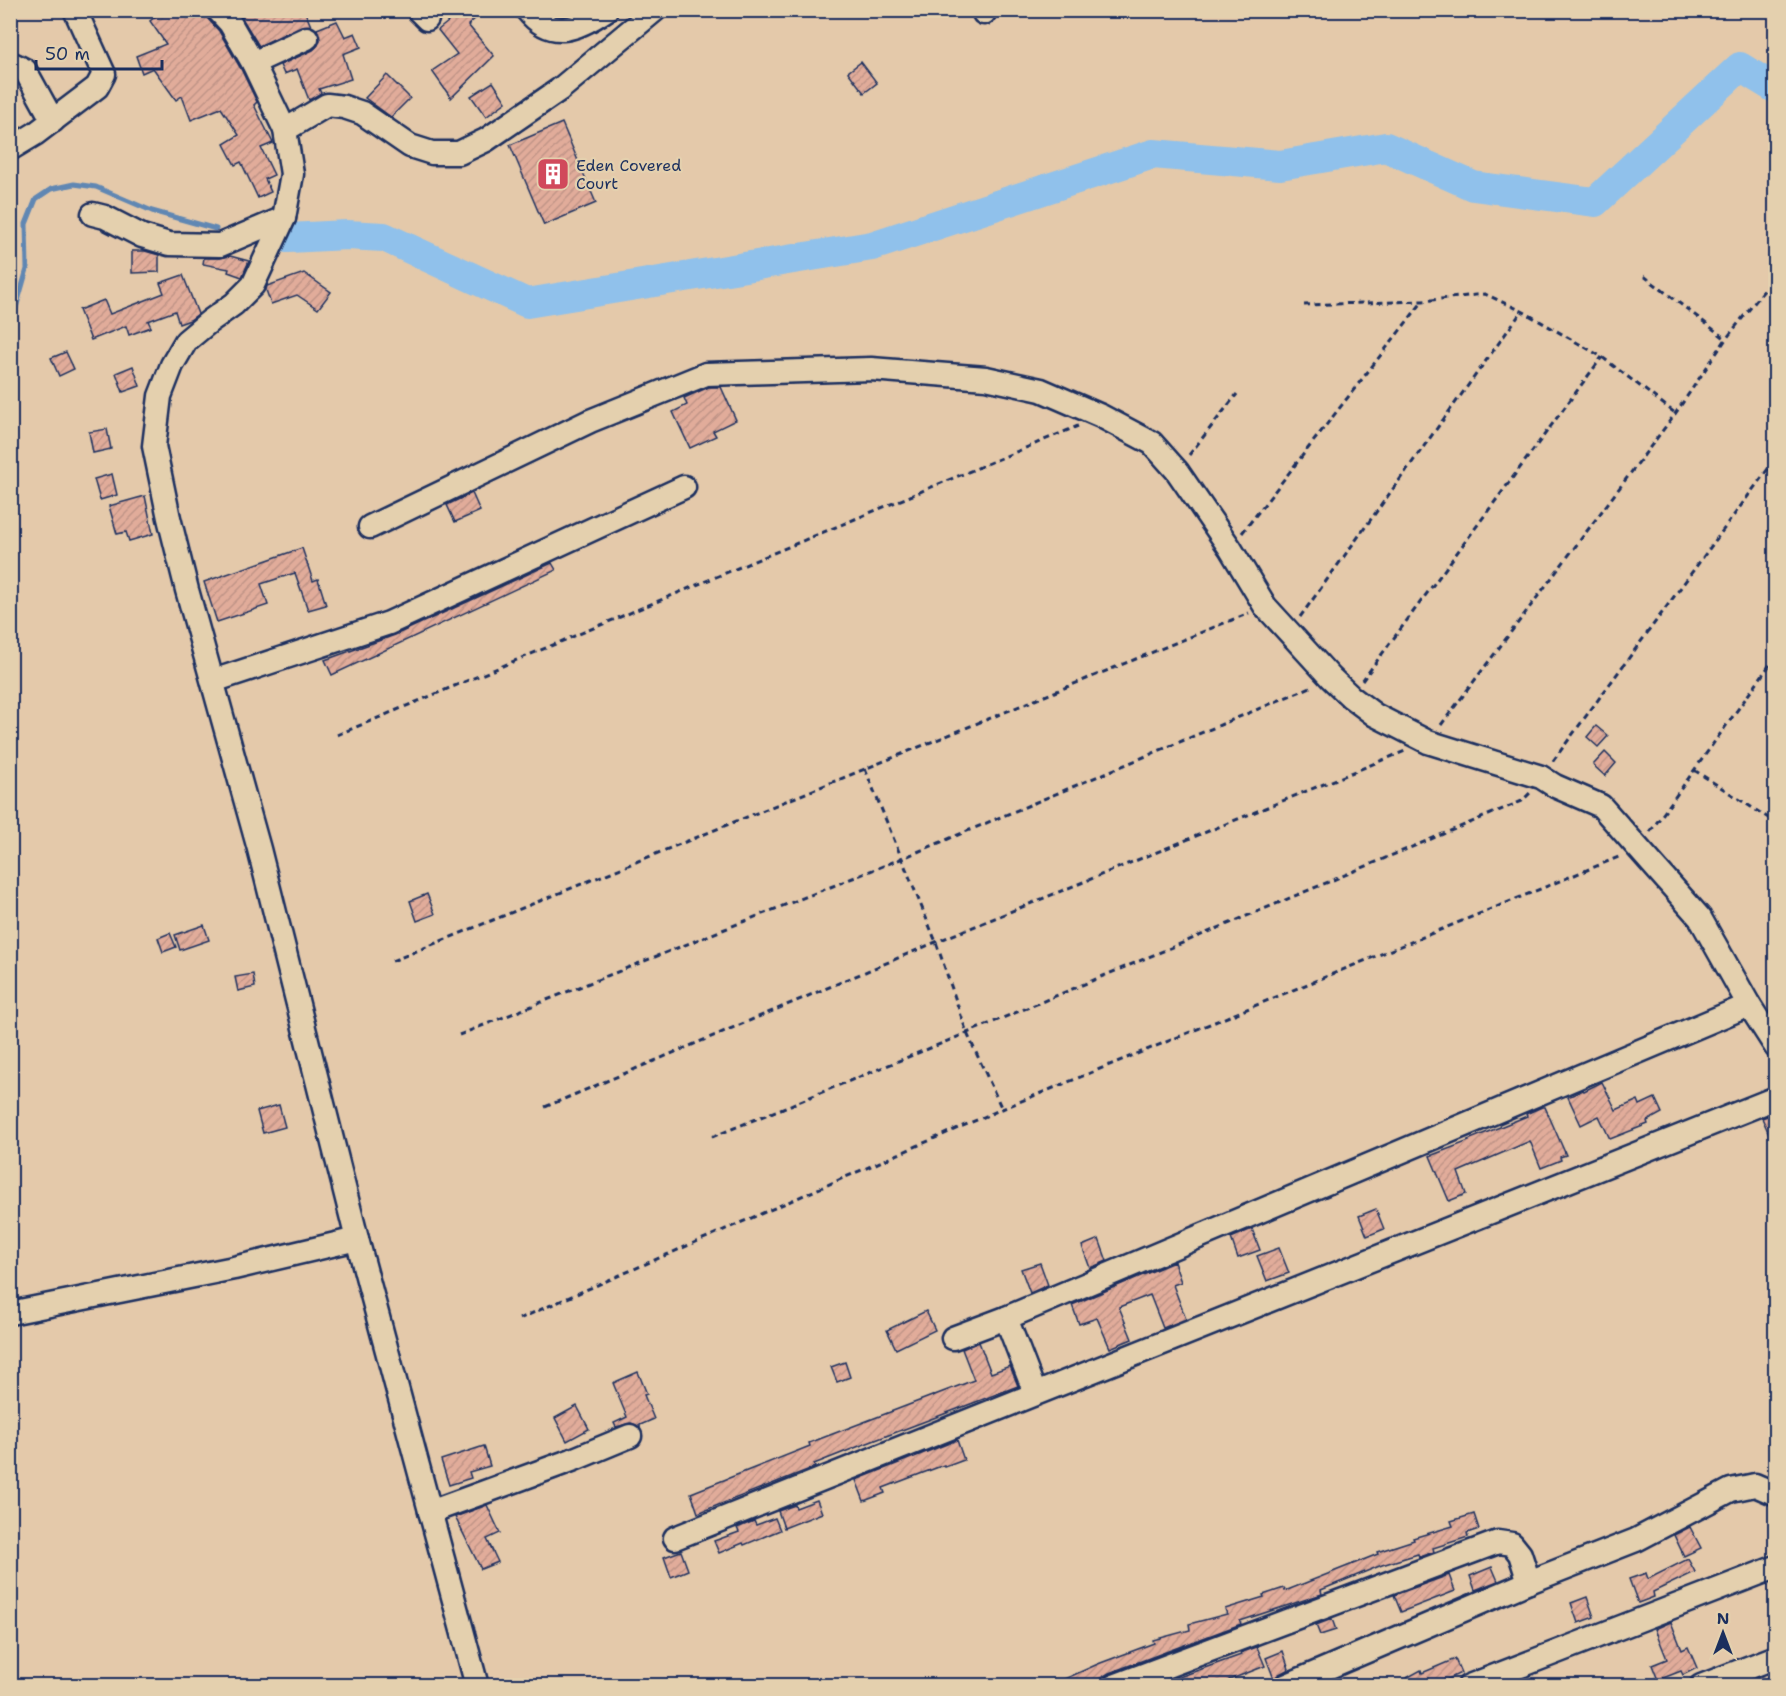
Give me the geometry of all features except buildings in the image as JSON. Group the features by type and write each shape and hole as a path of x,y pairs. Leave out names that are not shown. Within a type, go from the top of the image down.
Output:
{"street":[{"path":"10,149 53,121 98,87 104,74 75,10"},
{"path":"218,10 230,23 253,63 285,130 292,174 284,218 253,285 234,304 186,342 172,365 160,396 154,446 168,518 259,849 357,1239 477,1686"},
{"path":"527,10 537,23 547,27 564,28 579,27 606,10"},
{"path":"285,130 327,105 344,107 362,113 410,146 432,153 459,153 486,140 559,90 655,10"},
{"path":"253,63 307,38"},
{"path":"10,65 25,70 53,121"},
{"path":"93,214 105,217 142,236 169,244 220,245 284,218"},
{"path":"370,527 591,421 706,374 871,369 986,378 1041,390 1101,416 1152,443 1177,471 1230,548 1265,606 1331,678 1375,715 1428,742 1541,777 1601,806 1700,918 1749,1005 1776,1047"},
{"path":"213,681 389,623 684,487"},
{"path":"953,1338 1006,1318 1749,1005"},
{"path":"675,1538 1776,1098"},
{"path":"10,1313 234,1268 357,1239"},
{"path":"1006,1318 1035,1393"},
{"path":"430,1512 630,1436"},
{"path":"1285,1686 1529,1582 1636,1540 1731,1490 1755,1485 1776,1494"},
{"path":"1114,1686 1498,1542 1512,1544 1520,1554 1529,1582"},
{"path":"1469,1686 1776,1567"},
{"path":"1701,1686 1776,1656"}],"path":[{"path":"545,1107 936,942 1428,742 1675,414 1726,339 1776,275"},
{"path":"1644,276 1726,339"},
{"path":"1304,305 1423,301 1485,294 1522,311 1602,357 1675,414"},
{"path":"1230,548 1423,301"},
{"path":"1290,631 1522,311"},
{"path":"1351,697 1602,357"},
{"path":"1177,471 1237,393"},
{"path":"337,735 1101,416"},
{"path":"712,1137 1522,801 1535,789 1541,777 1776,458"},
{"path":"392,960 1265,606"},
{"path":"519,1319 1002,1109 1639,848 1776,656"},
{"path":"459,1035 903,858 1331,678"},
{"path":"865,769 936,942 967,1033 1002,1109"},
{"path":"1694,770 1776,823"}],"waterway":[{"path":"288,238 347,235 384,237 527,303 872,246 1153,154 1280,165 1386,147 1473,186 1595,202 1740,67 1776,89"},
{"path":"10,329 27,269 26,224 36,199 51,189 74,184 96,187 152,211 216,229"}],"place":[{"name":"Eden Covered Court","path":"553,174"}]}
